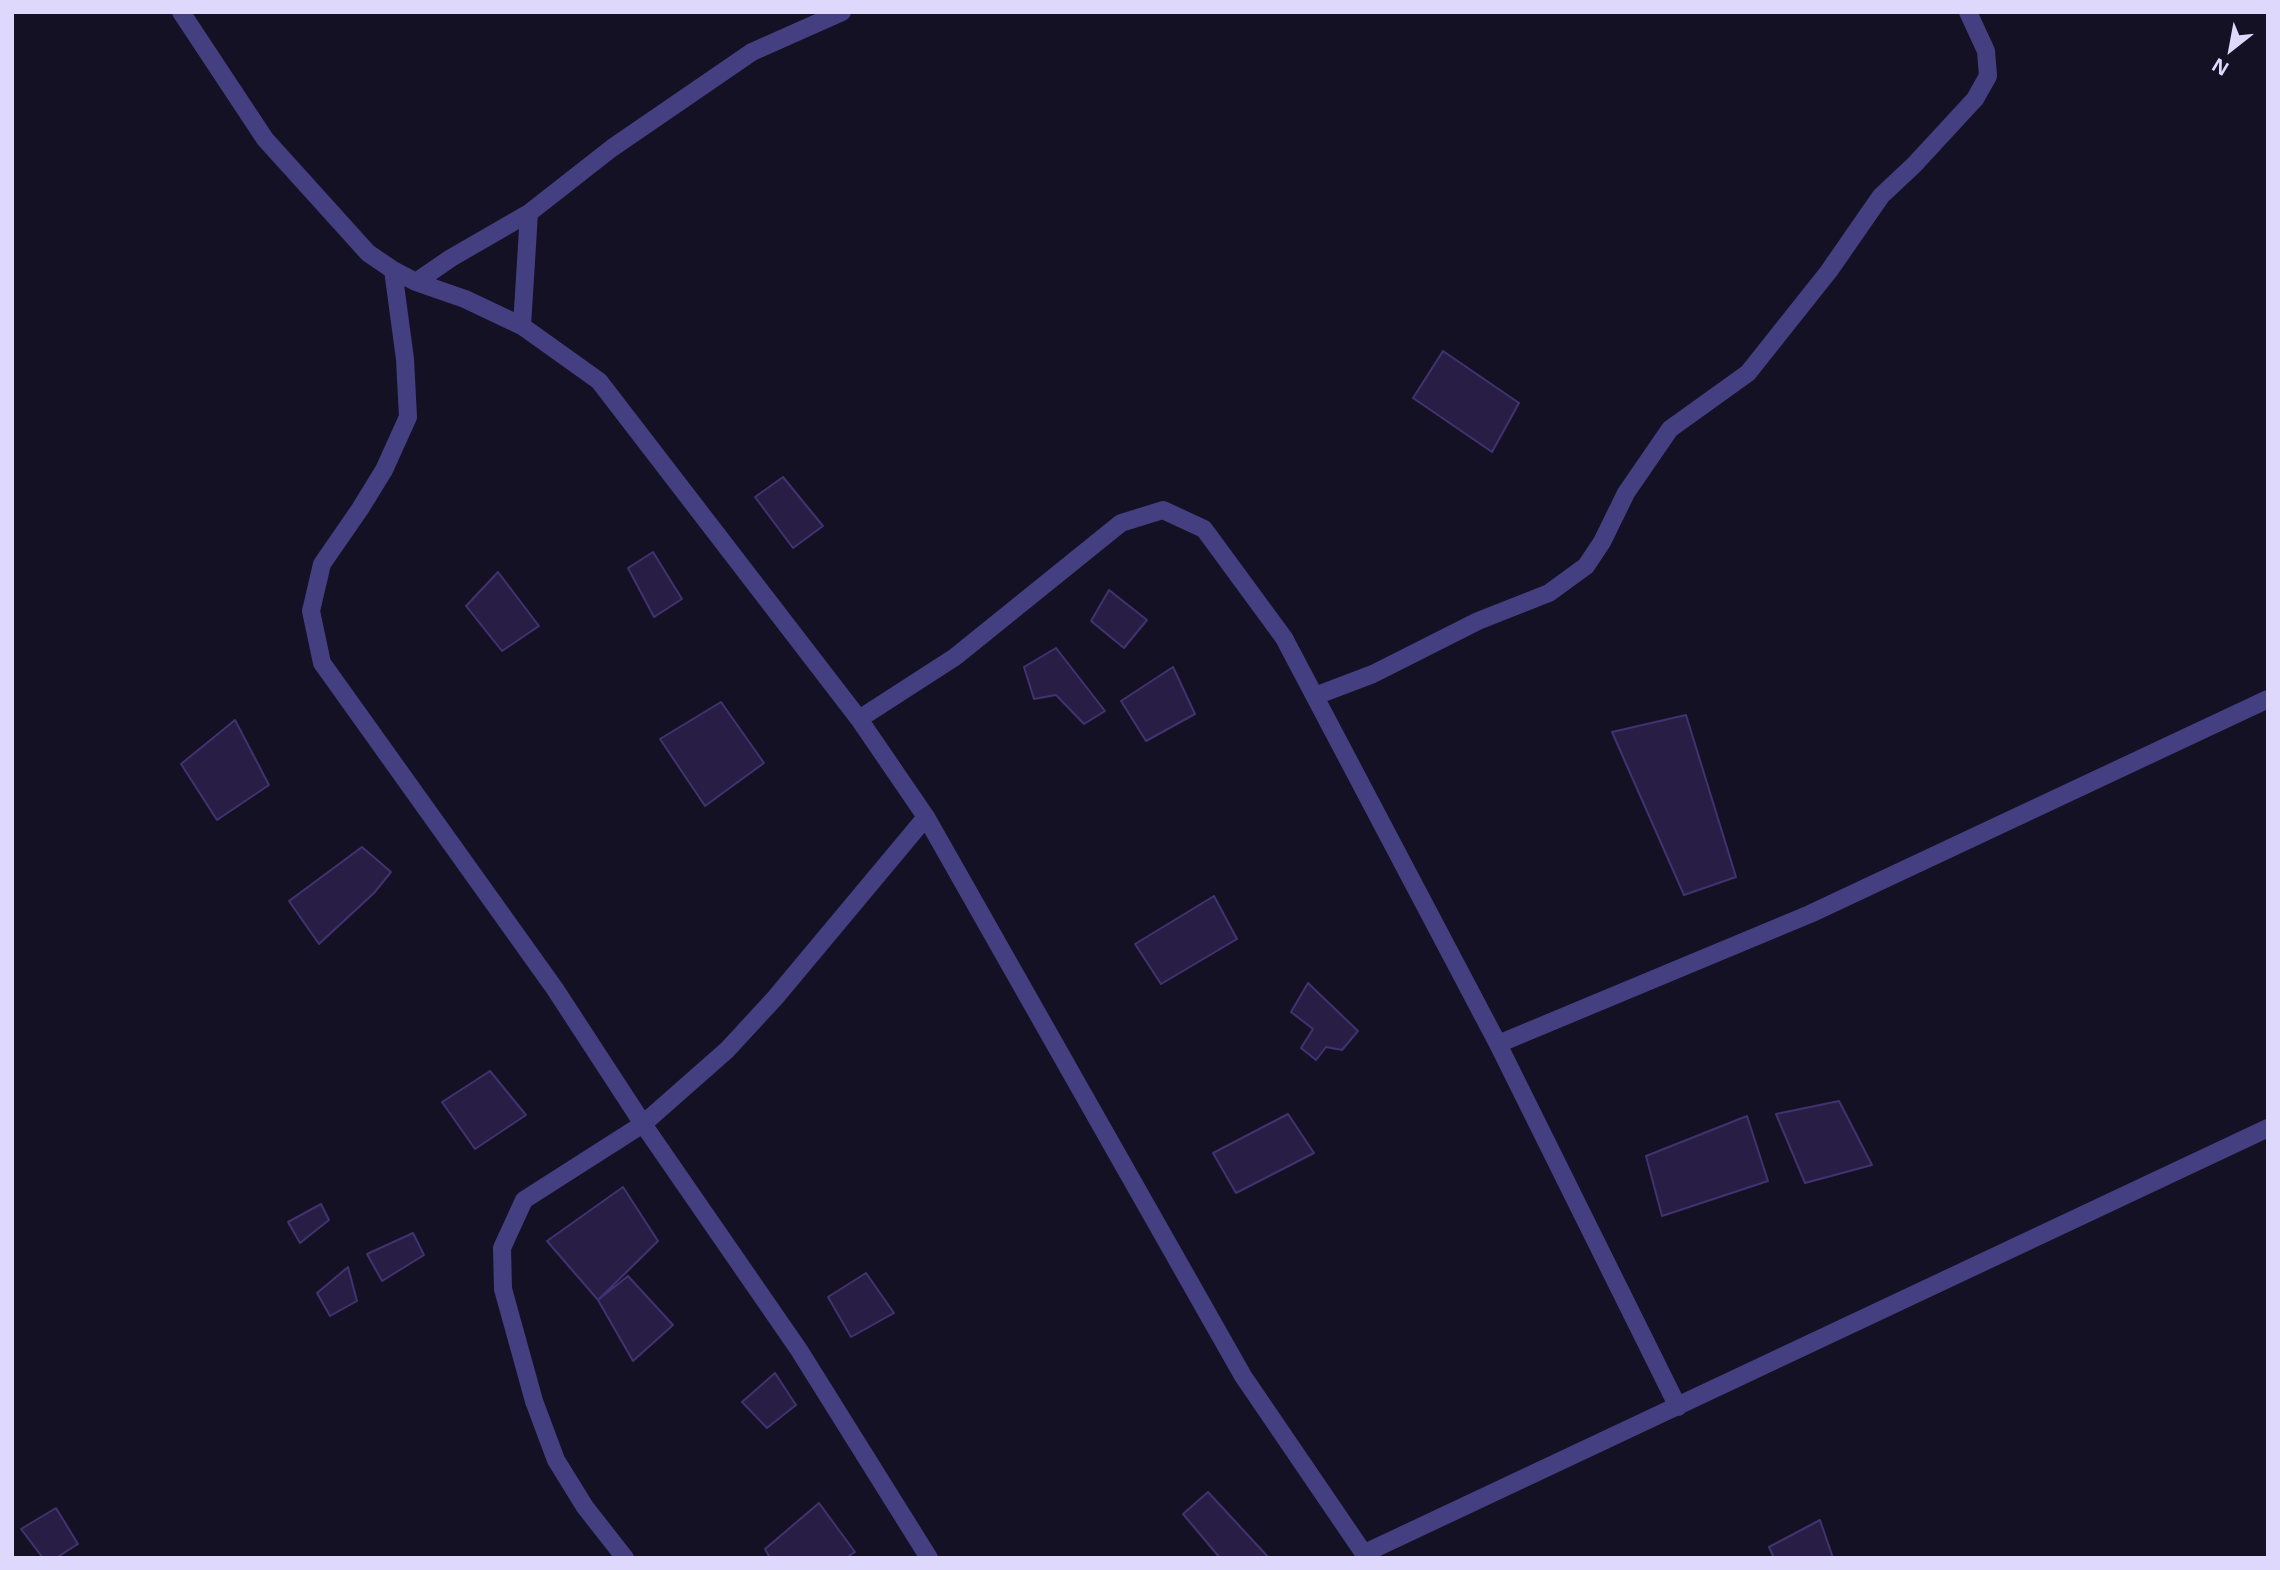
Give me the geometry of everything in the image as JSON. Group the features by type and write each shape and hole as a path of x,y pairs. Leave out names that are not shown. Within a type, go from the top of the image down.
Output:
{"street":[{"path":"181,12 265,139 368,253 416,282 464,299 522,326 599,381 859,719 926,817 1243,1376 1366,1555 2268,1128"},
{"path":"416,282 451,258 529,213 612,148 752,52 842,12"},
{"path":"1315,696 1373,674 1478,621 1549,593 1586,566 1602,542 1626,493 1670,429 1748,373 1829,271 1881,196 1914,165 1975,99 1988,76 1986,51 1968,12"},
{"path":"522,326 529,213"},
{"path":"393,270 405,359 408,417 384,470 322,564 312,611 322,663 555,989 643,1124 799,1350 929,1558"},
{"path":"859,719 955,657 1121,523 1163,510 1204,529 1284,638 1498,1044 1678,1407"},
{"path":"1498,1044 1810,914 2268,699"},
{"path":"625,1558 585,1507 556,1460 534,1401 503,1289 502,1248 524,1200 643,1124 727,1050 775,998 926,817"}],"building":[{"path":"1443,351 1519,403 1492,452 1413,398"},
{"path":"783,477 823,526 793,548 755,497"},
{"path":"653,552 682,599 654,617 628,568"},
{"path":"498,572 539,626 502,651 466,606"},
{"path":"1109,590 1147,620 1124,648 1091,621"},
{"path":"1056,648 1105,711 1084,724 1056,695 1034,699 1024,667"},
{"path":"1173,667 1195,714 1146,741 1121,701"},
{"path":"721,702 764,763 705,806 660,739"},
{"path":"1686,715 1736,877 1684,895 1612,732"},
{"path":"235,720 269,785 217,820 181,764"},
{"path":"362,847 391,872 374,893 319,944 289,901"},
{"path":"1214,896 1237,939 1161,984 1135,944"},
{"path":"1308,983 1358,1031 1342,1050 1326,1047 1316,1060 1301,1048 1313,1029 1291,1012"},
{"path":"490,1071 526,1115 475,1149 442,1102"},
{"path":"1839,1101 1872,1165 1805,1183 1776,1114"},
{"path":"1288,1114 1314,1153 1236,1193 1213,1153"},
{"path":"1747,1116 1768,1181 1662,1216 1646,1156"},
{"path":"623,1187 658,1241 598,1300 547,1241"},
{"path":"321,1204 329,1220 300,1243 288,1222"},
{"path":"413,1233 424,1255 382,1281 367,1254"},
{"path":"348,1267 357,1301 330,1316 317,1293"},
{"path":"866,1273 894,1313 851,1337 828,1297"},
{"path":"628,1276 673,1325 633,1361 598,1300"},
{"path":"775,1373 796,1405 767,1428 742,1402"},
{"path":"1208,1492 1269,1558 1220,1558 1183,1514"},
{"path":"819,1503 855,1552 846,1558 770,1558 765,1549"},
{"path":"56,1508 78,1544 56,1558 43,1558 21,1529"},
{"path":"1820,1520 1833,1558 1774,1558 1769,1547"}]}
